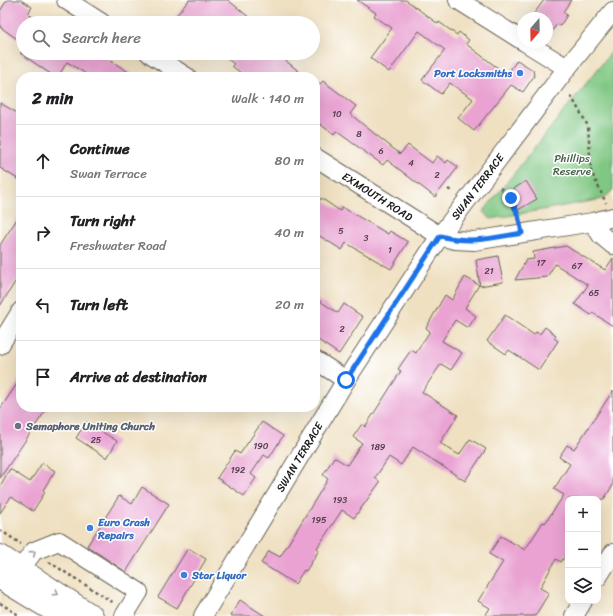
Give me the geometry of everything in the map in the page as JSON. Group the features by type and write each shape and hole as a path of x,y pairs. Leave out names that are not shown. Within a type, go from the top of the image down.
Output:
{"main road":[{"path":"0,556 7,583 62,616"},
{"path":"7,583 88,614"}],"street":[{"path":"66,0 91,16"},
{"path":"458,0 517,37"},
{"name":"SWAN TERRACE","path":"203,616 346,380 440,236 567,68 613,11"},
{"path":"535,48 567,68"},
{"path":"158,60 174,72"},
{"name":"EXMOUTH ROAD","path":"320,160 440,236"},
{"path":"440,236 455,240 474,241 593,222 610,210"},
{"path":"593,222 601,235 613,245"},
{"path":"0,345 16,319"},
{"path":"320,363 346,380"},
{"path":"7,583 34,552 60,541 139,592 125,614"},
{"path":"601,573 613,553"},
{"path":"574,616 581,604"}],"path":[{"path":"571,96 588,126 591,171 610,210"},
{"path":"500,188 506,192 518,215 522,233"},
{"path":"0,530 125,614"},
{"path":"7,583 20,616"}],"green space":[{"name":"Phillips Reserve","path":"613,50 613,190 603,199 491,219 483,212"}],"building":[{"path":"7,0 21,0 32,7 28,14 31,16 16,16 16,38 0,27 0,11"},
{"path":"189,0 228,0 247,16 176,16"},
{"path":"357,0 406,0 438,24 439,22 457,35 459,32 469,40 466,44 507,75 517,60 533,70 534,76 523,92 511,85 474,131 458,118 473,99 450,83 441,94 422,80 445,50 419,31 389,72 370,58 392,28 374,16 376,13"},
{"path":"544,0 571,0 563,12 567,15 560,26 557,24 553,30 553,12 535,12"},
{"path":"30,60 110,60 128,72 83,72 67,62 61,72 48,72"},
{"path":"229,60 285,60 300,72 240,72 232,66 234,64"},
{"path":"323,81 356,106 350,114 400,154 408,145 432,163 437,156 446,163 448,160 458,167 435,197 387,160 383,165 336,131 334,135 320,124 320,84"},
{"path":"0,103 16,112 16,178 0,168"},
{"path":"526,181 537,199 518,210 507,193"},
{"path":"321,198 340,211 342,207 388,234 390,231 408,242 391,269 346,243 342,250 320,236"},
{"path":"16,221 16,281 0,306 0,245"},
{"path":"566,246 605,270 613,258 613,326 593,313 591,315 575,304 588,285 555,264 547,277 515,280 526,260 534,259 533,252"},
{"path":"498,256 503,282 480,286 476,260"},
{"path":"465,277 479,285 465,308 476,316 468,328 455,320 442,341 462,353 451,370 441,364 422,392 458,415 440,443 459,455 470,439 486,449 465,481 413,447 401,465 389,457 375,478 380,482 354,518 342,510 317,548 319,550 306,571 304,570 295,584 261,563 269,551 280,557 328,479 323,475 334,457 347,465 362,443 353,437 362,424 365,427 401,371 398,369 411,350 416,353 430,331 426,328 445,295 452,300"},
{"path":"320,301 338,313 344,304 363,317 339,354 320,341"},
{"path":"505,315 534,335 536,332 540,334 545,327 556,335 554,338 558,341 539,370 509,350 506,354 487,341"},
{"name":"Semaphore Uniting Church","path":"16,385 16,412 45,412 0,478 0,409"},
{"path":"613,391 613,485 604,499 601,499 601,496 565,496 565,556 561,562 556,559 540,588 549,593 535,616 485,616 490,608 478,601 503,562 489,554 501,536 525,550 543,522 545,523 564,495 554,489 570,464 559,457 567,445 574,449"},
{"path":"86,422 117,441 107,458 76,438"},
{"path":"262,422 283,436 269,458 264,455 251,474 256,478 244,496 217,478 235,451 240,454"},
{"path":"42,463 55,471 43,490 45,492 33,511 11,497 0,513 0,486 10,469 30,482"},
{"path":"142,487 169,504 126,572 87,546 119,496 132,504"},
{"name":"Star Liquor","path":"188,548 206,559 177,608 158,597"},
{"path":"240,600 265,616 230,616"}],"place":[{"name":"Port Locksmiths","path":"520,73"},
{"name":"Semaphore Uniting Church","path":"18,426"},
{"name":"Euro Crash Repairs","path":"90,528"},
{"name":"Star Liquor","path":"184,575"}],"route":[{"path":"346,380 440,236 455,240 474,241 522,233 518,215 510,199 511,198"}]}
